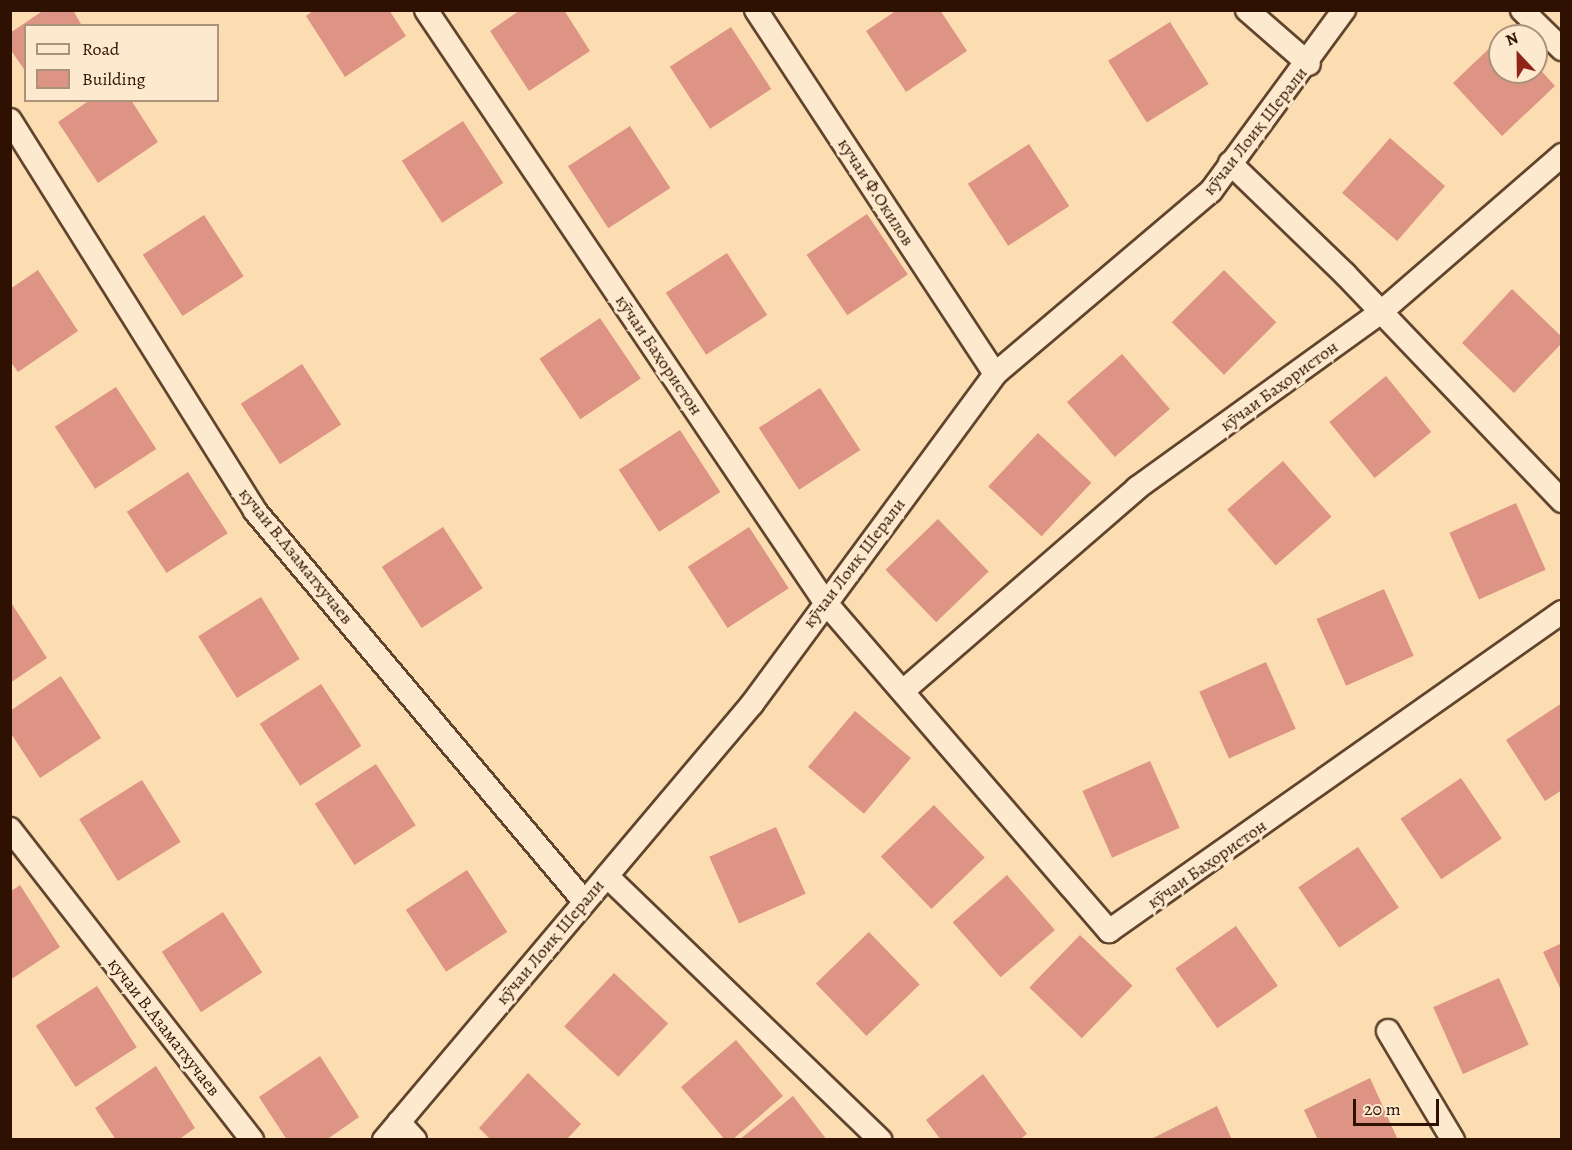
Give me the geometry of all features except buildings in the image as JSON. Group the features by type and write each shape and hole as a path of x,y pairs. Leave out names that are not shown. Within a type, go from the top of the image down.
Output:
{"street":[{"name":"кӯчаи Баҳористон","path":"426,10 825,602 1109,931 1562,612"},
{"name":"кучаи Ф.Окилов","path":"756,10 995,374"},
{"path":"1247,10 1309,63"},
{"name":"кӯчаи Лоиқ Шерали","path":"392,1131 752,704 995,374 1211,191 1230,163 1309,63 1344,10"},
{"path":"1522,10 1562,49"},
{"name":"кучаи В.Азаматхучаев","path":"10,120 255,511 584,901"},
{"name":"кӯчаи Баҳористон","path":"903,692 1137,488 1381,312 1562,155"},
{"path":"1230,163 1381,312 1562,501"},
{"name":"кучаи В.Азаматхучаев","path":"10,830 252,1140"},
{"path":"607,876 880,1140"},
{"path":"1388,1031 1453,1140"},
{"path":"392,1131 415,1140"}]}
